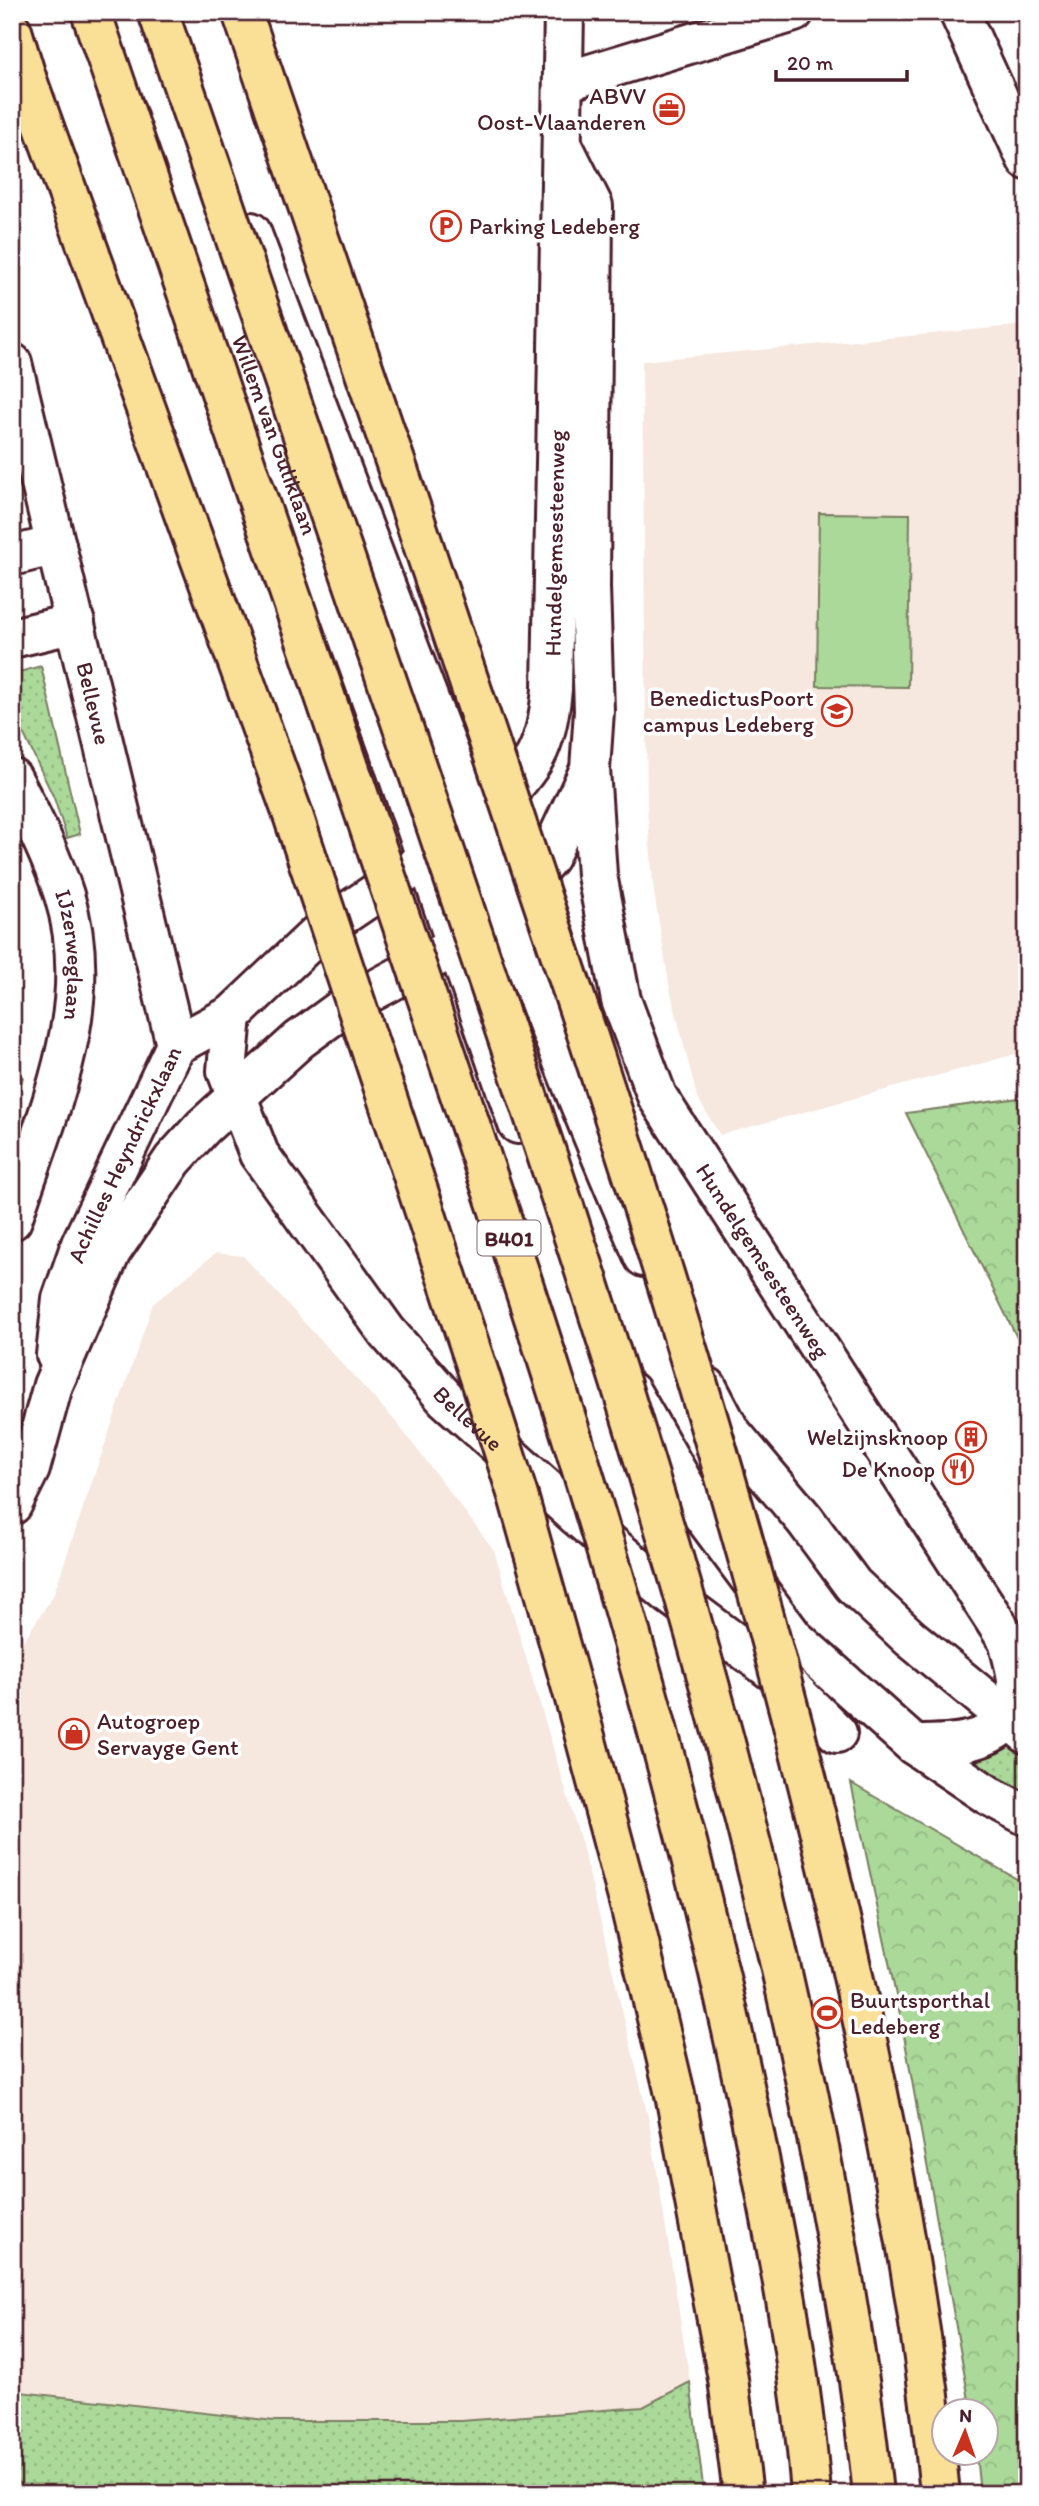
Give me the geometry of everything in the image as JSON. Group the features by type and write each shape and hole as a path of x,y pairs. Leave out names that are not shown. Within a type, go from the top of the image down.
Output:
{"highway":[{"name":"B401","path":"91,12 512,1248 597,1517 681,1814 730,2020 787,2317 811,2494"},
{"name":"B401","path":"158,12 427,794 572,1230 663,1517 741,1797 789,2004 824,2174 873,2494"},
{"path":"242,12 620,1130 703,1395 766,1617 826,1856 889,2142 916,2301 940,2494"},
{"path":"12,31 19,65 293,816 518,1496 631,1909 676,2094 728,2379 743,2494"}],"main road":[{"name":"Willem van Guliklaan","path":"121,12 426,860"},
{"path":"173,12 240,204 477,825 505,909 603,1163 672,1321 730,1431 805,1520 853,1585 1017,1727"},
{"name":"Hundelgemsesteenweg","path":"477,825 539,755 549,725 552,689 565,12"},
{"path":"564,82 794,12"},
{"path":"959,12 1027,160"},
{"name":"Hundelgemsesteenweg","path":"563,146 593,206 590,587 594,711 590,769 597,875 621,1000 657,1096 1008,1641 1017,1676 1017,1727"},
{"name":"Bellevue","path":"12,363 176,1045"},
{"path":"12,556 56,545"},
{"path":"12,638 75,623"},
{"name":"Hundelgemsesteenweg","path":"505,909 549,857 590,769"},
{"name":"IJzerweglaan","path":"12,778 48,853 65,897 76,956 75,1013 64,1062 12,1220"},
{"name":"Achilles Heyndrickxlaan","path":"53,1385 62,1299 80,1244 176,1045 232,1014 324,929 477,825"},
{"path":"426,860 536,1177 627,1385 698,1508 794,1638 914,1745 988,1795 1027,1816"},
{"name":"Achilles Heyndrickxlaan","path":"12,1505 30,1469 53,1385 111,1252 173,1160 203,1127 299,1040 347,1005 455,946 505,909"},
{"name":"Bellevue","path":"232,1014 227,1071 259,1154 387,1332 445,1398 578,1517 669,1594 778,1675 836,1733"},
{"path":"914,1745 960,1744 995,1730 1017,1727"}],"shaded area":[{"name":"BenedictusPoort campus Ledeberg","path":"1027,325 1027,1051 720,1135 697,1097 670,989 654,893 647,807 642,361"},
{"path":"216,1253 243,1256 396,1422 494,1550 582,1845 649,2121 690,2382 643,2407 461,2421 274,2421 12,2391 12,1658 53,1596 153,1304"}],"green space":[{"path":"819,513 910,514 908,687 817,686"},
{"path":"41,666 80,834 67,838 54,798 12,709 12,674"},
{"path":"12,1076 23,1077 12,1114"},
{"path":"1027,1097 1027,1358 906,1113"},
{"path":"1008,1737 1027,1752 1027,1801 959,1765"},
{"path":"851,1783 1027,1885 1027,2494 980,2494 977,2468 1000,2468 1000,2398 969,2398 901,2019"},
{"path":"690,2382 704,2494 105,2494 12,2491 12,2391 274,2421 461,2421 643,2407"}],"place":[{"name":"ABVV Oost-Vlaanderen","path":"669,109"},
{"name":"Parking Ledeberg","path":"446,226"},
{"name":"BenedictusPoort campus Ledeberg","path":"837,711"},
{"name":"Welzijnsknoop","path":"971,1437"},
{"name":"De Knoop","path":"958,1469"},
{"name":"Autogroep Servayge Gent","path":"74,1734"},
{"name":"Buurtsporthal Ledeberg","path":"827,2013"}]}
